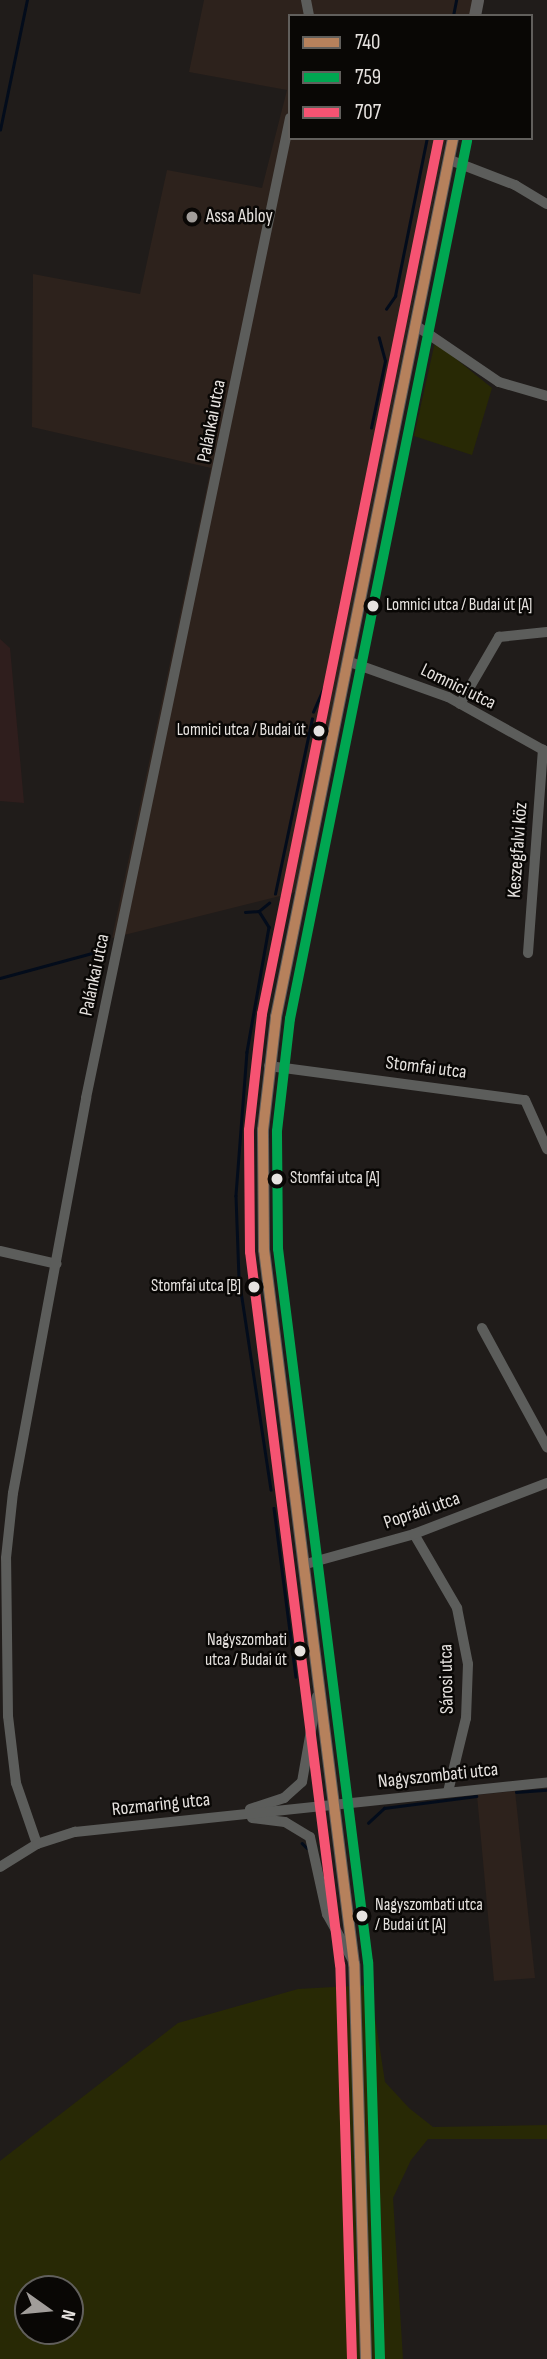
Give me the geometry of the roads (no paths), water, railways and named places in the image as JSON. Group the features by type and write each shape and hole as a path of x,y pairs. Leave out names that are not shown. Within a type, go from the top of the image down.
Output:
{"main road":[{"path":"366,2359 353,1961 306,1564 264,1250 262,1151 269,1066 418,327 453,140"}],"street":[{"name":"Palánkai utca","path":"37,1844 12,1759 6,1558 17,1466 288,128"},
{"path":"450,160 515,185 547,204"},
{"path":"418,327 499,382 547,396"},
{"path":"460,704 499,637 547,632"},
{"name":"Lomnici utca","path":"350,662 460,704 545,751"},
{"name":"Keszegfalvi köz","path":"528,953 545,751"},
{"name":"Stomfai utca","path":"269,1066 526,1100 547,1149"},
{"path":"0,1251 57,1264"},
{"path":"482,1328 547,1447"},
{"name":"Poprádi utca","path":"306,1564 414,1534 547,1483"},
{"name":"Sárosi utca","path":"414,1534 457,1608 468,1664 466,1718 447,1793"},
{"path":"232,1815 277,1801 302,1782 309,1764 319,1679"},
{"name":"Nagyszombati utca","path":"334,1805 547,1782"},
{"name":"Rozmaring utca","path":"0,1867 37,1844 75,1832 334,1805"},
{"path":"232,1815 285,1822 310,1837 327,1914 353,1961"}],"waterway":[{"path":"0,130 27,0"},
{"path":"453,14 456,0"},
{"path":"386,309 395,296 427,140"},
{"path":"371,428 385,361 379,338"},
{"path":"313,712 330,673"},
{"path":"275,894 312,719"},
{"path":"259,911 269,903"},
{"path":"245,912 259,911 269,927 247,1052 236,1196 239,1278 271,1490"},
{"path":"0,978 92,953"},
{"path":"274,1508 296,1677"},
{"path":"516,1792 547,1790"},
{"path":"368,1823 384,1808 476,1796"},
{"path":"302,1843 307,1848"}],"place":[{"name":"Assa Abloy","path":"192,217"},
{"name":"Lomnici utca / Budai út [A]","path":"373,606"},
{"name":"Lomnici utca / Budai út","path":"319,731"},
{"name":"Stomfai utca [A]","path":"277,1179"},
{"name":"Stomfai utca [B]","path":"254,1287"},
{"name":"Nagyszombati utca / Budai út","path":"300,1651"},
{"name":"Nagyszombati utca / Budai út [A]","path":"362,1916"}]}
